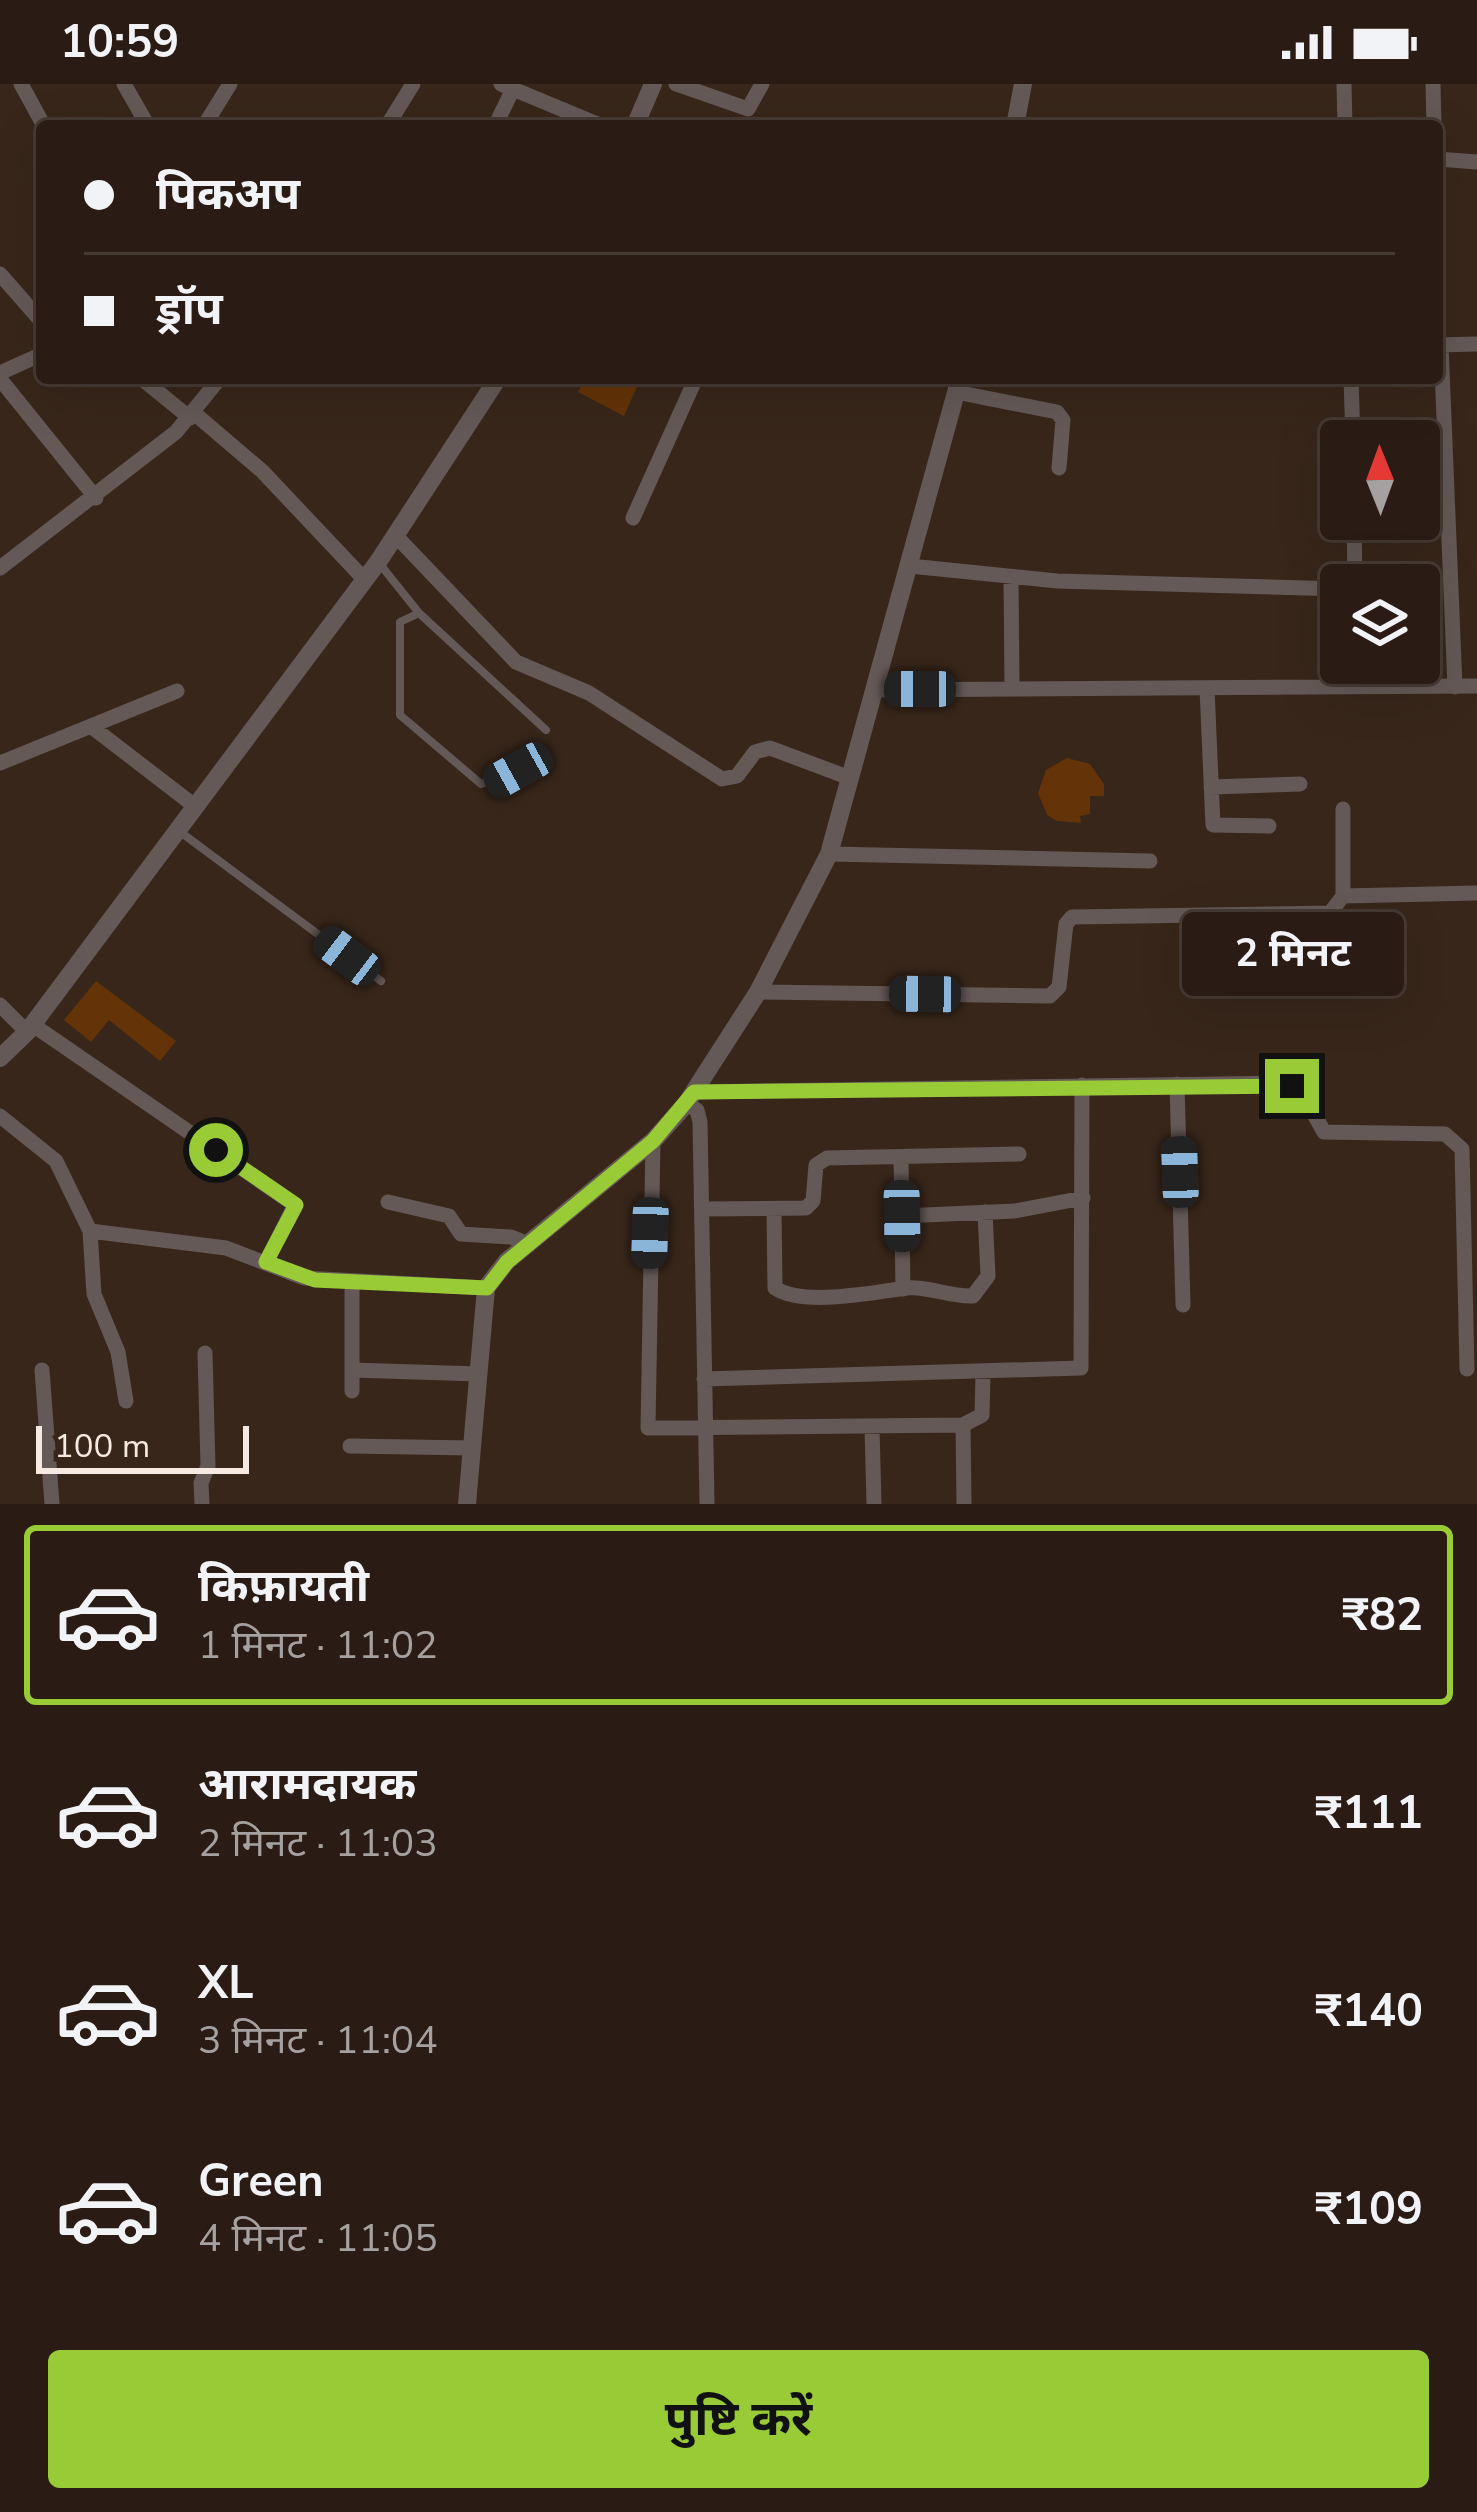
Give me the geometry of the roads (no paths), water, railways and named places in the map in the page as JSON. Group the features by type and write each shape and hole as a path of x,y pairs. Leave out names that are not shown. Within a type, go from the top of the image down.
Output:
{"street":[{"path":"21,84 41,120"},
{"path":"208,120 230,84"},
{"path":"391,120 413,84"},
{"path":"640,120 653,84"},
{"path":"676,84 748,109 762,84"},
{"path":"1016,120 1024,84"},
{"path":"1345,84 1346,120"},
{"path":"1433,84 1435,120"},
{"path":"127,85 145,120"},
{"path":"496,120 507,86 588,120"},
{"path":"1443,159 1477,162"},
{"path":"0,274 36,315"},
{"path":"1443,345 1477,344"},
{"path":"36,357 0,376 96,498"},
{"path":"149,384 262,471 365,580"},
{"path":"0,568 96,498 192,415 215,384"},
{"path":"0,1058 30,1028 379,562 494,384"},
{"path":"633,518 693,384"},
{"path":"1351,384 1352,420"},
{"path":"1441,384 1455,687"},
{"path":"466,1504 487,1288 528,1244 653,1141 690,1098 758,992 829,854 958,385 1057,412 1063,420 1059,468"},
{"path":"396,536 516,662 589,693 722,779 737,776 755,752 770,748 850,778"},
{"path":"910,566 1011,578 1320,588"},
{"path":"1011,578 1012,689"},
{"path":"873,689 1477,686"},
{"path":"1207,689 1213,825 1269,826"},
{"path":"0,763 177,691"},
{"path":"92,728 196,807"},
{"path":"1211,787 1300,784"},
{"path":"758,992 1050,996 1059,987 1066,924 1072,917 1318,916 1338,908 1343,896 1343,809"},
{"path":"829,854 1150,861"},
{"path":"1343,896 1477,893"},
{"path":"0,1005 296,1205 266,1262"},
{"path":"690,1098 1282,1083 1301,1091 1324,1132 1452,1137 1462,1149 1471,1206 1468,1369"},
{"path":"1178,1084 1184,1305"},
{"path":"704,1378 1067,1372 1085,1364 1082,1085"},
{"path":"690,1098 700,1122 706,1504"},
{"path":"0,1116 56,1161 90,1231 94,1294 118,1352 126,1401"},
{"path":"653,1141 647,1429 963,1425 982,1415 983,1374"},
{"path":"702,1209 810,1206 819,1161 1019,1154"},
{"path":"901,1157 903,1289"},
{"path":"902,1216 985,1212 1083,1198"},
{"path":"388,1202 448,1216 461,1234 511,1237 528,1244"},
{"path":"774,1210 778,1292 874,1295 903,1289 951,1296 980,1292 988,1276 985,1212"},
{"path":"90,1231 226,1248 304,1278 487,1288"},
{"path":"352,1281 352,1391"},
{"path":"202,1504 201,1484 208,1466 205,1353"},
{"path":"42,1370 52,1504"},
{"path":"352,1370 478,1374"},
{"path":"963,1425 964,1504"},
{"path":"872,1427 874,1504"},
{"path":"350,1446 472,1448"}],"lane":[{"path":"379,562 419,613 546,730"},
{"path":"419,613 400,622 400,715 481,784 518,770"},
{"path":"178,830 381,981"}]}
